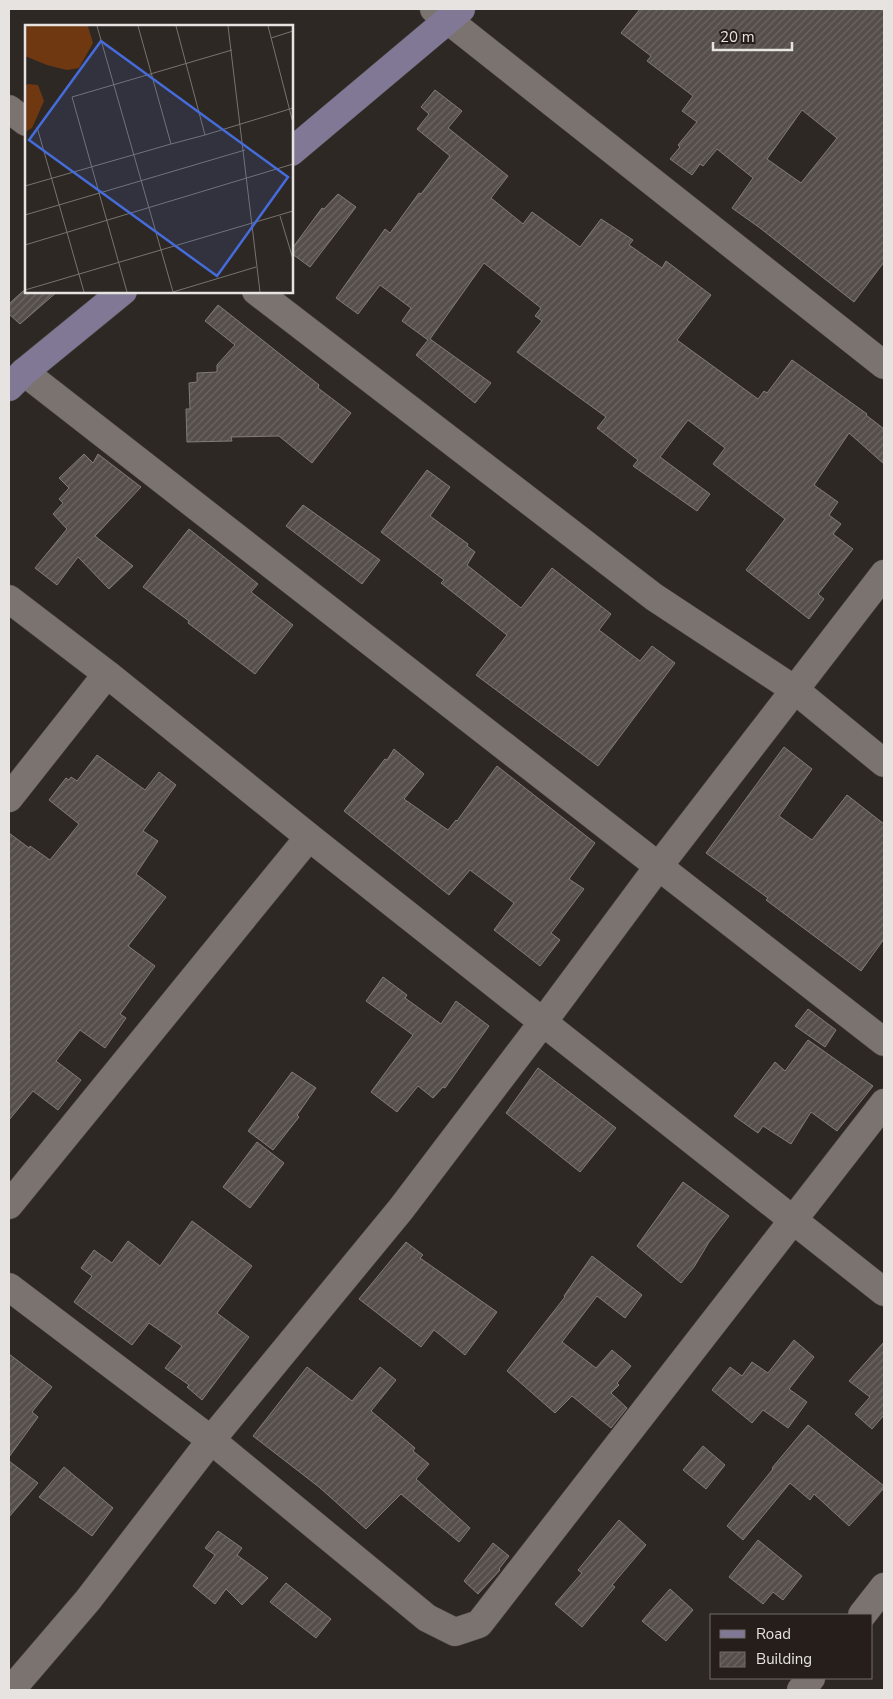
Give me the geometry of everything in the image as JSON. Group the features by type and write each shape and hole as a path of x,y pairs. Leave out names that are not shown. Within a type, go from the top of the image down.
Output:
{"street":[{"path":"292,151 449,12 884,365"},
{"path":"9,109 25,121"},
{"path":"122,292 16,379 658,866 884,1042"},
{"path":"257,292 654,597 795,690 884,763"},
{"path":"11,1690 88,1600 211,1440 401,1209 543,1022 658,866 884,574"},
{"path":"9,599 107,674 309,838 884,1292"},
{"path":"9,798 107,674"},
{"path":"9,1205 309,838"},
{"path":"9,1287 211,1440 427,1618 455,1632 479,1624 884,1103"},
{"path":"863,1614 884,1587"},
{"path":"801,1690 810,1679"}],"building":[{"path":"640,9 884,9 884,262 854,302 732,208 753,178 717,149 703,166 700,164 692,175 670,159 680,147 678,145 697,122 682,111 693,96 647,61 651,56 621,33","holes":["802,110 837,138 801,183 767,159"]},
{"path":"435,90 462,111 448,128 508,176 491,198 523,224 532,212 580,247 601,219 633,240 629,245 662,268 666,261 711,295 677,340 758,399 764,391 767,393 792,360 867,414 884,429 884,464 849,433 814,485 838,502 829,515 841,524 833,534 853,549 818,594 824,599 809,619 746,570 785,519 713,464 725,448 688,420 660,457 710,494 697,511 633,466 638,460 597,428 606,417 517,352 542,321 535,316 541,308 484,263 430,339 491,383 475,403 416,355 428,340 402,321 411,308 380,285 358,314 336,298 385,229 390,233 419,193 421,194 450,156 417,129 429,114 421,107"},
{"path":"338,194 356,207 310,267 292,254 292,249 322,208 324,209"},
{"path":"23,291 57,292 20,324 9,314 9,304"},
{"path":"218,305 319,385 318,388 351,413 312,463 279,436 231,437 232,441 187,442 186,409 190,409 189,383 197,382 197,373 217,372 217,365 235,345 205,321"},
{"path":"84,454 93,463 98,454 141,487 95,536 133,566 109,589 78,557 57,585 35,568 67,529 53,514 63,503 59,499 69,488 59,478"},
{"path":"427,470 450,487 430,516 468,544 467,546 475,552 467,565 521,608 552,568 611,614 599,630 640,661 652,646 675,663 598,766 476,675 507,635 441,583 444,580 381,532"},
{"path":"303,505 380,560 362,584 286,526"},
{"path":"189,529 258,584 251,592 293,625 255,674 143,587"},
{"path":"784,747 812,769 779,816 812,840 847,795 884,824 884,939 861,971 766,900 768,898 706,853"},
{"path":"394,749 424,774 404,799 448,830 457,821 497,766 595,843 569,879 584,889 551,933 560,940 540,966 494,930 514,903 470,870 449,895 344,811"},
{"path":"97,755 145,790 159,772 176,785 143,831 158,841 136,874 166,897 128,946 155,966 120,1014 126,1018 105,1048 80,1030 56,1061 81,1080 58,1110 33,1091 9,1120 9,833 29,848 30,846 50,860 79,824 49,800 66,778 69,780 71,777 77,781"},
{"path":"383,977 407,995 405,998 441,1024 456,1001 489,1026 445,1088 443,1087 433,1098 418,1086 397,1112 371,1092 413,1035 366,1001"},
{"path":"808,1009 836,1030 825,1047 795,1026"},
{"path":"808,1040 873,1086 837,1131 811,1112 791,1144 763,1126 758,1133 734,1116 775,1062 785,1071"},
{"path":"538,1068 616,1128 580,1172 506,1113"},
{"path":"292,1072 316,1088 297,1115 299,1117 273,1150 248,1131"},
{"path":"257,1142 284,1163 250,1208 223,1187"},
{"path":"683,1182 729,1216 681,1283 637,1246"},
{"path":"192,1221 252,1266 217,1313 249,1337 202,1400 187,1387 189,1385 165,1368 182,1346 149,1323 132,1345 74,1302 92,1276 81,1268 94,1250 112,1263 128,1241 160,1266"},
{"path":"406,1242 423,1255 420,1258 497,1312 465,1355 434,1330 421,1347 359,1299"},
{"path":"592,1256 642,1295 625,1318 597,1296 562,1342 596,1368 612,1350 631,1366 617,1383 619,1385 611,1393 627,1408 611,1428 572,1396 555,1413 507,1371 565,1297"},
{"path":"794,1340 814,1357 789,1389 807,1402 788,1428 763,1410 752,1423 712,1390 730,1367 742,1376 752,1362 768,1373"},
{"path":"884,1342 884,1415 872,1429 855,1414 870,1397 849,1381"},
{"path":"9,1354 52,1387 32,1412 38,1417 9,1457"},
{"path":"307,1367 352,1401 380,1367 396,1380 371,1411 415,1448 413,1451 429,1464 416,1479 470,1528 459,1542 401,1494 366,1529 319,1487 253,1436"},
{"path":"808,1425 884,1486 884,1488 849,1526 814,1494 810,1500 790,1483 743,1540 727,1526"},
{"path":"703,1446 725,1465 706,1489 683,1470"},
{"path":"9,1461 38,1483 9,1517"},
{"path":"64,1467 113,1508 92,1536 39,1497"},
{"path":"619,1520 646,1545 612,1585 615,1587 582,1627 555,1604 582,1573 578,1570"},
{"path":"218,1531 242,1548 237,1555 268,1578 242,1605 226,1589 215,1604 193,1586 215,1555 205,1548"},
{"path":"758,1540 802,1576 783,1600 773,1592 763,1604 729,1577"},
{"path":"493,1543 509,1556 500,1570 478,1594 464,1581"},
{"path":"286,1583 331,1619 316,1638 270,1602"},
{"path":"670,1589 693,1610 666,1641 642,1621"}]}
